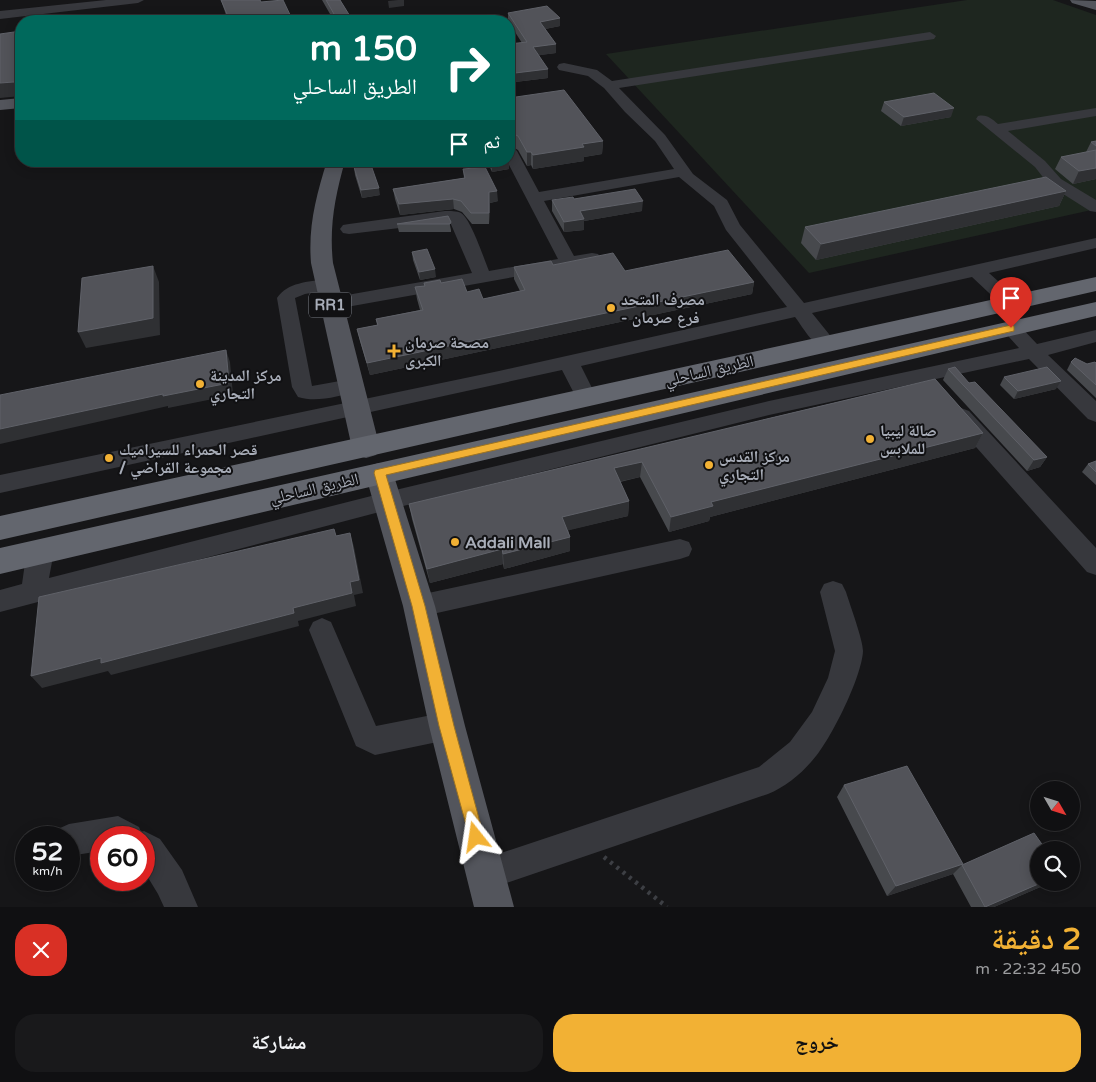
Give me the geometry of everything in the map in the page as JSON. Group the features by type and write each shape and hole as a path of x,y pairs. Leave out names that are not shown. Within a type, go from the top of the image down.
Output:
{"highway":[{"name":"الطريق الساحلي","path":"0,560 379,478 762,399 926,377 1020,332 1096,284"},
{"name":"الطريق الساحلي","path":"0,528 379,478 586,398 827,344 1020,332 1096,309"}],"main road":[{"path":"1077,0 1096,6"},
{"path":"0,105 15,104"},
{"name":"RR1","path":"334,167 322,207 320,224 322,263 328,294 357,409 419,606 447,726 494,907"}],"street":[{"path":"0,11 104,0"},
{"path":"0,15 138,0"},
{"path":"609,85 930,36"},
{"path":"564,67 592,73 609,85 630,109 660,138 687,177 721,203 732,226 827,344"},
{"path":"996,129 1096,112"},
{"path":"982,119 1040,164 1055,182 1096,207"},
{"path":"515,162 569,262"},
{"path":"534,198 683,172"},
{"path":"349,229 445,216 455,217 459,221 483,277"},
{"path":"0,484 569,363 1096,243"},
{"path":"351,386 314,393 305,392 302,387 286,298 288,294 295,291 328,294 483,277 600,256"},
{"path":"976,271 1020,332 1096,414"},
{"path":"1020,332 1096,326"},
{"path":"1020,332 1096,336"},
{"path":"569,363 586,398"},
{"path":"926,377 1096,566"},
{"path":"0,601 34,592 379,478"},
{"path":"419,606 680,549"},
{"path":"34,592 38,563 42,551"},
{"path":"486,874 768,780 801,752 822,722 838,688 849,651 833,592"},
{"path":"322,630 366,736 375,741 447,726"},
{"path":"155,859 170,882 181,907"}],"path":[{"path":"583,842 667,907"}],"shaded area":[{"path":"967,0 1053,0 1096,15 1096,209 809,273 606,54"}],"building":[{"path":"221,0 260,0 261,2 283,0 290,15 227,15"},
{"path":"326,0 340,0 349,15 335,15"},
{"path":"547,6 560,18 540,22 556,44 533,47 548,69 515,73 515,43 527,42 515,24 515,15 509,15 508,13"},
{"path":"15,32 15,84 0,83 0,34"},
{"path":"564,90 603,141 582,144 584,147 533,155 531,152 527,152 518,136 515,135 515,97"},
{"path":"934,93 954,108 904,117 884,102"},
{"path":"1096,150 1096,168 1079,171 1061,157"},
{"path":"354,167 372,167 379,188 361,190"},
{"path":"485,167 497,191 489,192 489,213 471,213 461,201 453,199 399,204 393,189 465,178 463,169"},
{"path":"1046,177 1066,191 821,244 805,227"},
{"path":"635,189 643,201 580,211 584,219 564,222 552,200 573,197 574,199"},
{"path":"448,216 450,224 397,224"},
{"path":"427,249 435,269 419,272 412,252"},
{"path":"728,250 754,282 367,363 357,329 378,325 376,319 423,310 415,287 425,286 424,283 440,280 441,283 462,279 467,292 479,289 483,299 525,290 514,267 551,261 553,265 613,253 625,271"},
{"path":"153,266 153,318 78,332 82,278"},
{"path":"226,350 229,383 163,396 163,394 0,429 0,395"},
{"path":"1075,358 1087,364 1096,363 1096,385 1071,362"},
{"path":"955,367 969,383 975,382 1047,457 1034,460 948,369"},
{"path":"1047,367 1061,381 1018,391 1004,377"},
{"path":"935,379 983,433 711,502 713,506 671,517 642,462 614,468 629,501 562,517 570,537 503,554 502,549 427,569 409,504"},
{"path":"1096,461 1096,472 1088,464"},
{"path":"334,529 336,536 350,533 359,580 350,582 352,593 293,608 294,613 101,663 101,658 31,676 39,597"},
{"path":"907,766 963,864 896,886 844,785"},
{"path":"1034,833 1040,841 1030,841 1030,888 985,907 962,865"}],"place":[{"name":"مصرف المتحد - فرع صرمان","path":"611,308"},
{"name":"مصحة صرمان الكبرى","path":"394,351"},
{"name":"مركز المدينة التجاري","path":"200,384"},
{"name":"صالة ليبيا للملابس","path":"870,439"},
{"name":"قصر الحمراء للسيراميك / مجموعة القراضي","path":"109,458"},
{"name":"مركز القدس التجاري","path":"709,465"},
{"name":"Addali Mall","path":"455,542"}],"route":[{"path":"476,837 447,726 419,606 379,473 1011,328"}]}
